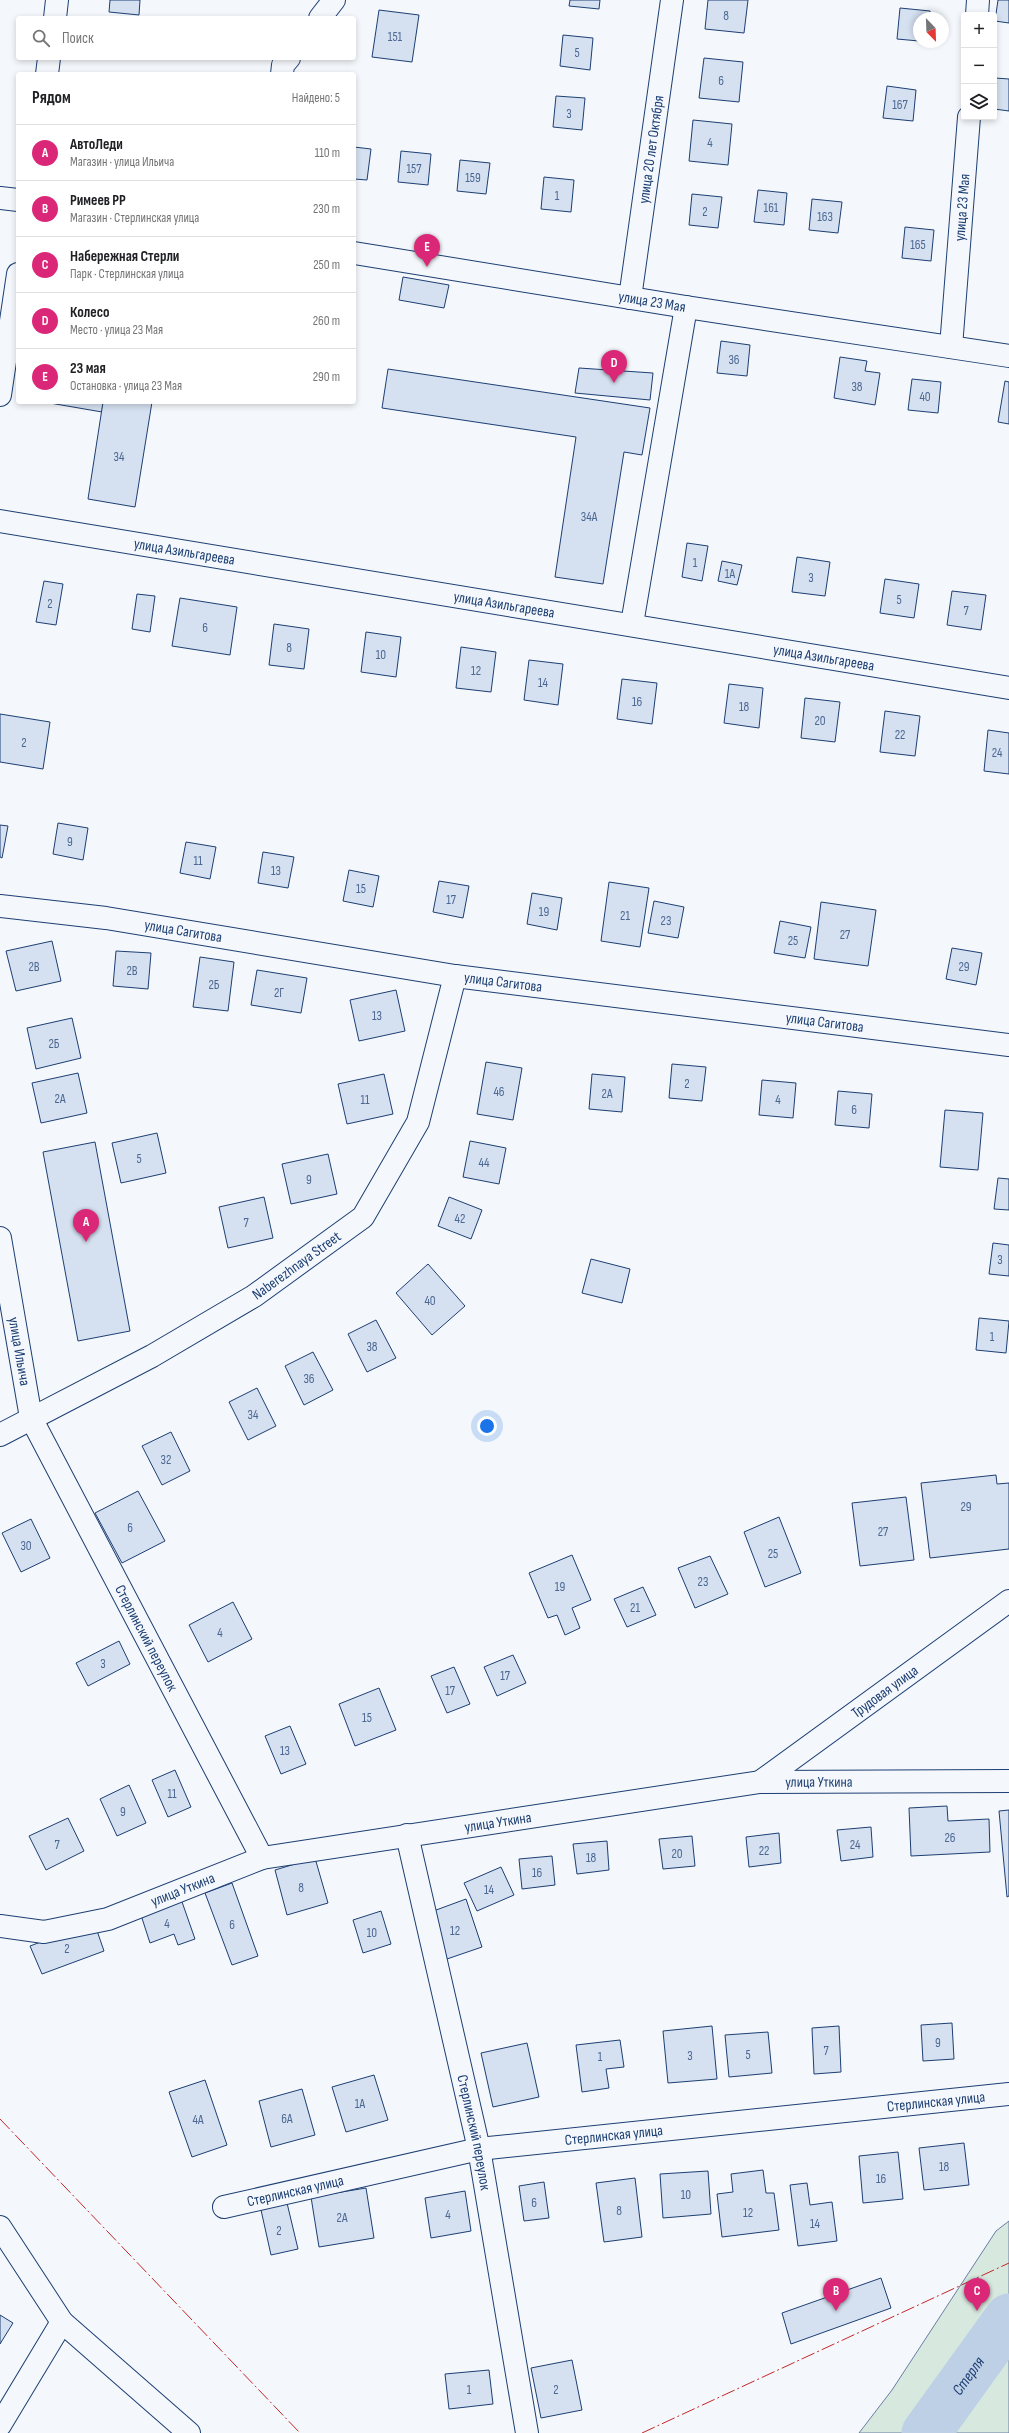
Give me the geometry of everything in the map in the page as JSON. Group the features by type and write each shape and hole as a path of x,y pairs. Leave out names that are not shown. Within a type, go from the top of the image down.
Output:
{"street":[{"path":"55,16 57,0"},
{"path":"322,16 334,0"},
{"name":"улица 20 лет Октября","path":"630,298 672,0"},
{"path":"977,12 978,0"},
{"path":"47,72 49,60"},
{"path":"282,72 283,65 287,60"},
{"name":"улица 23 Мая","path":"951,346 969,120"},
{"path":"0,198 16,200"},
{"name":"улица 23 Мая","path":"356,253 686,307 1009,356"},
{"path":"0,395 16,287"},
{"path":"632,624 686,307"},
{"name":"улица Азильгареева","path":"0,521 632,624 1009,688"},
{"name":"улица Сагитова","path":"0,906 106,918 455,976 1009,1045"},
{"name":"Naberezhnaya Street","path":"0,1435 152,1356 254,1296 363,1217 418,1122 455,976"},
{"name":"улица Ильича","path":"0,1238 31,1418"},
{"name":"Стерлинский переулок","path":"31,1418 262,1858"},
{"name":"Трудовая улица","path":"760,1782 1009,1601"},
{"name":"улица Уткина","path":"0,1926 44,1932 108,1919 262,1858 760,1782 1009,1781"},
{"name":"Стерлинский переулок","path":"407,1835 479,2149 527,2433"},
{"name":"Стерлинская улица","path":"224,2207 479,2149 1009,2094"},
{"path":"0,2227 62,2322 189,2433"},
{"path":"0,2425 62,2322"}],"shaded area":[{"path":"1009,2221 1009,2433 859,2433 892,2390 996,2231"}],"building":[{"path":"110,0 140,0 139,15 109,12"},
{"path":"570,0 600,0 599,9 569,6"},
{"path":"708,0 748,0 744,33 705,29"},
{"path":"998,0 1009,0 1009,23 997,21"},
{"path":"900,8 930,11 913,12 913,40 897,39"},
{"path":"379,10 419,15 412,62 372,57"},
{"path":"563,35 593,38 590,70 560,66"},
{"path":"704,58 743,62 739,102 699,98"},
{"path":"997,78 1009,79 1009,111 997,109"},
{"path":"887,86 916,90 913,121 883,118"},
{"path":"556,96 585,98 582,130 553,127"},
{"path":"693,120 732,124 728,165 689,161"},
{"path":"356,147 371,149 367,180 356,179"},
{"path":"401,151 431,154 428,185 398,182"},
{"path":"460,160 490,163 486,194 457,191"},
{"path":"544,177 574,180 571,212 541,209"},
{"path":"758,190 787,193 784,225 754,222"},
{"path":"692,194 722,197 718,228 689,225"},
{"path":"812,199 842,202 838,233 809,230"},
{"path":"905,227 934,230 931,261 902,258"},
{"path":"403,277 449,285 444,308 399,300"},
{"path":"721,341 750,345 747,376 717,373"},
{"path":"840,357 867,361 865,371 880,373 875,405 834,398"},
{"path":"579,368 653,373 650,400 575,393"},
{"path":"388,369 650,408 642,455 624,452 603,584 555,577 576,437 382,408"},
{"path":"912,379 941,382 938,413 908,410"},
{"path":"1005,381 1009,382 1009,424 998,422"},
{"path":"56,404 103,404 102,412"},
{"path":"103,404 152,404 135,507 88,499"},
{"path":"687,543 708,546 702,581 682,577"},
{"path":"797,557 830,562 825,596 792,592"},
{"path":"722,561 742,565 737,585 718,581"},
{"path":"885,579 919,584 914,618 880,613"},
{"path":"44,581 63,584 56,625 36,622"},
{"path":"952,591 986,595 981,630 947,625"},
{"path":"137,594 155,596 150,632 132,629"},
{"path":"180,598 237,607 230,655 172,646"},
{"path":"274,624 309,629 304,669 269,665"},
{"path":"366,632 401,637 396,677 361,672"},
{"path":"461,647 496,652 491,692 456,688"},
{"path":"529,660 563,664 558,705 524,700"},
{"path":"622,679 657,683 652,724 617,719"},
{"path":"729,684 763,688 759,728 724,723"},
{"path":"805,698 840,702 835,742 801,738"},
{"path":"885,711 920,716 915,756 880,752"},
{"path":"0,714 50,722 43,769 0,762"},
{"path":"988,730 1009,733 1009,774 984,771"},
{"path":"58,823 88,828 83,860 53,854"},
{"path":"0,825 8,826 2,858 0,857"},
{"path":"186,842 216,847 210,879 180,873"},
{"path":"263,852 294,857 288,888 258,883"},
{"path":"349,870 379,876 373,907 343,901"},
{"path":"439,881 469,886 463,918 433,912"},
{"path":"609,882 649,888 640,947 601,941"},
{"path":"532,893 562,898 557,930 527,924"},
{"path":"654,901 684,907 678,938 648,933"},
{"path":"821,902 876,910 868,966 814,959"},
{"path":"780,921 811,927 805,958 774,953"},
{"path":"52,941 61,981 16,991 6,951"},
{"path":"952,948 982,953 976,985 946,979"},
{"path":"116,951 151,953 148,989 113,986"},
{"path":"200,957 234,962 228,1011 193,1007"},
{"path":"257,970 307,978 301,1013 251,1005"},
{"path":"396,990 405,1031 359,1041 350,1000"},
{"path":"72,1018 81,1058 36,1069 27,1028"},
{"path":"486,1062 522,1068 513,1120 477,1114"},
{"path":"672,1064 706,1067 702,1101 669,1098"},
{"path":"78,1073 87,1113 41,1123 32,1083"},
{"path":"384,1074 393,1114 347,1124 338,1084"},
{"path":"592,1074 625,1077 622,1112 589,1109"},
{"path":"762,1080 796,1083 793,1118 759,1115"},
{"path":"838,1091 872,1094 869,1128 835,1125"},
{"path":"945,1110 983,1113 978,1170 940,1167"},
{"path":"157,1133 166,1173 121,1183 112,1143"},
{"path":"470,1141 506,1148 499,1184 463,1177"},
{"path":"95,1142 130,1331 78,1341 43,1152"},
{"path":"328,1154 337,1194 291,1204 282,1164"},
{"path":"998,1178 1009,1179 1009,1210 994,1209"},
{"path":"264,1197 273,1238 228,1248 219,1207"},
{"path":"449,1197 482,1210 471,1239 438,1226"},
{"path":"993,1243 1009,1245 1009,1276 989,1274"},
{"path":"591,1259 630,1269 622,1303 582,1293"},
{"path":"428,1264 465,1306 432,1335 396,1293"},
{"path":"979,1318 1009,1321 1006,1353 976,1350"},
{"path":"376,1320 396,1358 367,1372 348,1334"},
{"path":"313,1352 333,1390 304,1405 285,1366"},
{"path":"257,1388 276,1426 248,1440 229,1402"},
{"path":"171,1432 190,1471 162,1485 142,1446"},
{"path":"996,1475 997,1484 1009,1483 1009,1549 930,1558 921,1483"},
{"path":"138,1491 165,1541 122,1563 95,1513"},
{"path":"906,1497 914,1560 860,1566 852,1503"},
{"path":"779,1517 801,1573 765,1587 744,1532"},
{"path":"31,1519 50,1558 21,1572 2,1533"},
{"path":"572,1555 591,1600 572,1608 580,1628 565,1635 557,1615 548,1618 529,1573"},
{"path":"710,1556 728,1594 695,1608 678,1568"},
{"path":"643,1587 656,1615 627,1627 614,1599"},
{"path":"233,1602 252,1639 208,1662 189,1625"},
{"path":"119,1641 130,1664 88,1686 76,1663"},
{"path":"513,1655 526,1683 497,1696 484,1667"},
{"path":"454,1667 470,1704 447,1713 431,1676"},
{"path":"379,1688 396,1730 355,1746 339,1704"},
{"path":"290,1726 306,1764 281,1774 265,1736"},
{"path":"175,1770 191,1807 168,1817 152,1780"},
{"path":"129,1785 146,1823 117,1836 100,1799"},
{"path":"947,1806 948,1821 989,1819 990,1852 911,1856 909,1808"},
{"path":"1009,1810 1009,1896 1007,1897 999,1811"},
{"path":"68,1818 84,1851 46,1870 29,1836"},
{"path":"871,1827 873,1857 841,1861 837,1830"},
{"path":"779,1833 781,1863 749,1867 746,1837"},
{"path":"692,1836 695,1866 663,1869 659,1839"},
{"path":"607,1841 609,1870 577,1874 573,1844"},
{"path":"552,1856 555,1885 522,1889 519,1859"},
{"path":"315,1858 328,1903 287,1915 275,1870"},
{"path":"501,1867 514,1895 477,1911 464,1883"},
{"path":"232,1883 258,1956 232,1965 205,1893"},
{"path":"181,1899 195,1939 178,1945 174,1934 150,1943 140,1912"},
{"path":"466,1899 482,1947 444,1960 428,1913"},
{"path":"381,1911 391,1944 363,1953 353,1920"},
{"path":"94,1922 104,1951 42,1974 30,1946"},
{"path":"952,2023 954,2059 923,2061 921,2025"},
{"path":"712,2026 717,2079 668,2083 663,2031"},
{"path":"839,2026 841,2072 814,2074 812,2028"},
{"path":"768,2032 772,2073 729,2077 725,2035"},
{"path":"620,2040 624,2067 606,2069 609,2088 582,2092 576,2045"},
{"path":"527,2043 539,2097 493,2107 481,2053"},
{"path":"374,2075 388,2120 346,2132 332,2087"},
{"path":"205,2080 227,2145 192,2157 169,2092"},
{"path":"302,2089 315,2135 271,2147 259,2101"},
{"path":"964,2143 969,2185 924,2190 919,2148"},
{"path":"898,2152 903,2199 863,2203 859,2156"},
{"path":"763,2170 766,2193 774,2193 779,2230 722,2237 717,2194 733,2192 731,2174"},
{"path":"708,2171 711,2214 663,2218 660,2174"},
{"path":"635,2178 642,2237 604,2242 596,2183"},
{"path":"544,2182 549,2218 524,2221 519,2186"},
{"path":"807,2183 810,2205 832,2202 837,2241 798,2246 790,2185"},
{"path":"366,2188 374,2238 319,2247 311,2197"},
{"path":"465,2191 471,2231 431,2238 425,2198"},
{"path":"287,2203 298,2249 271,2255 261,2210"},
{"path":"881,2278 891,2308 791,2344 782,2313"},
{"path":"0,2315 13,2323 0,2344"},
{"path":"572,2360 582,2410 541,2418 531,2368"},
{"path":"489,2370 493,2404 449,2409 445,2374"}],"waterway":[{"name":"Стерля","path":"926,2433 1009,2318"}],"power":[{"path":"0,2119 300,2433"},
{"path":"642,2433 1009,2263"}],"place":[{"name":"23 мая","path":"427,267"},
{"name":"Колесо","path":"614,383"},
{"name":"АвтоЛеди","path":"86,1242"},
{"name":"Римеев РР","path":"836,2311"},
{"name":"Набережная Стерли","path":"977,2311"}]}
